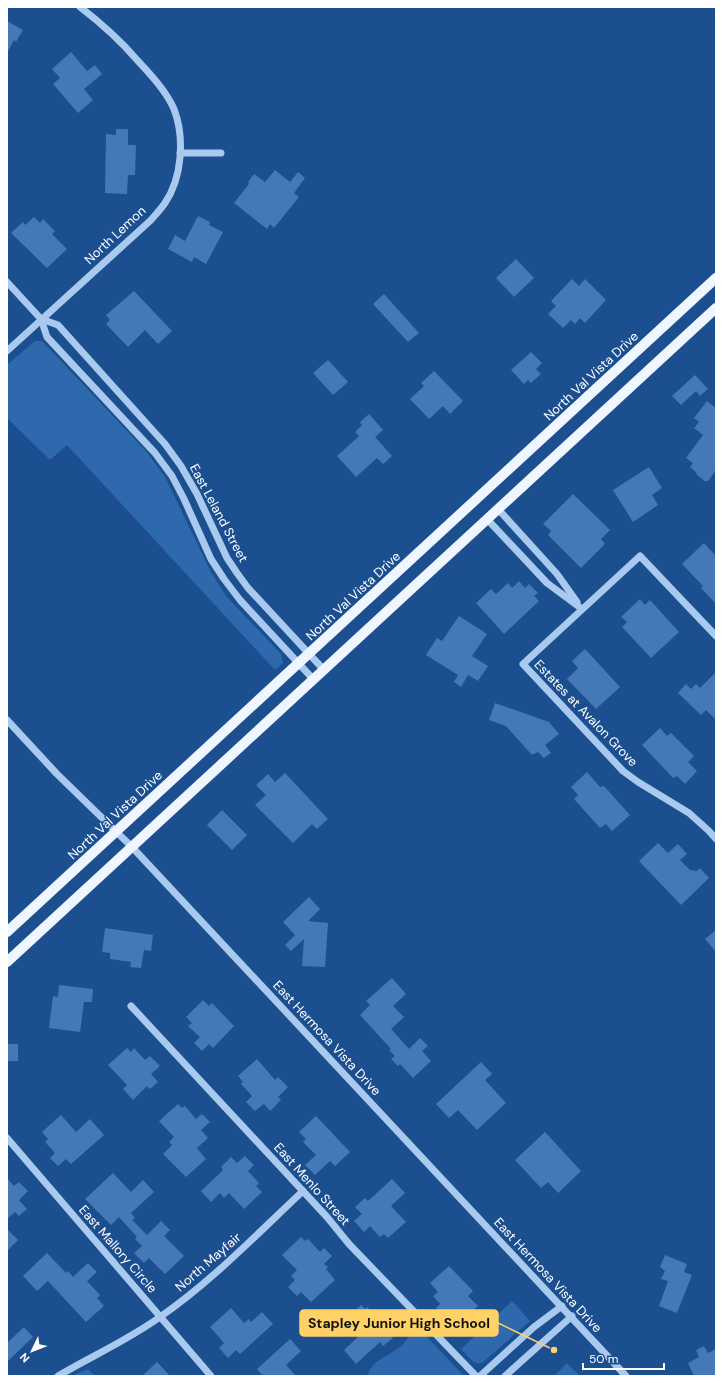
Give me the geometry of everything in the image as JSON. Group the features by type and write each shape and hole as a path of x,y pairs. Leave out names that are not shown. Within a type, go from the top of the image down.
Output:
{"main road":[{"name":"North Val Vista Drive","path":"7,932 716,278"},
{"path":"7,962 716,308"}],"street":[{"name":"North Lemon","path":"7,351 151,220 165,203 174,186 178,171 180,153 178,125 174,109 154,79 120,41 100,22 80,7"},
{"path":"180,153 221,153"},
{"name":"East Leland Street","path":"7,282 41,319 48,337 155,453 172,476 184,499 210,559 224,579 240,600 314,680"},
{"name":"East Leland Street","path":"41,319 58,325 165,444 181,466 197,494 227,558 248,588 324,670"},
{"path":"498,509 557,574 582,609"},
{"path":"487,519 547,583 582,609"},
{"path":"517,551 526,541"},
{"name":"Estates at Avalon Grove","path":"716,636 640,556 523,664 623,771 638,782 689,813 716,839"},
{"name":"East Hermosa Vista Drive","path":"7,720 57,774 117,831 572,1316 626,1376"},
{"name":"East Menlo Street","path":"131,1006 327,1217 349,1244 476,1376"},
{"name":"East Mallory Circle","path":"7,1138 211,1376"},
{"name":"North Mayfair","path":"58,1376 128,1338 161,1317 200,1287 303,1191"},
{"path":"480,1376 534,1327 562,1306"},
{"path":"505,1376 572,1316"}],"shaded area":[{"path":"35,341 42,341 146,451 165,477 211,572 226,596 281,654 283,663 275,670 67,445 50,460 7,418 7,365"},
{"path":"512,1301 530,1321 482,1363 473,1361 461,1349"},
{"path":"414,1323 464,1376 367,1376 373,1365 397,1349 407,1340 409,1327"},
{"path":"567,1363 580,1376 555,1375"},
{"path":"88,1369 95,1376 72,1376 74,1375"}],"building":[{"path":"7,21 23,30 16,42 14,40 7,53"},
{"path":"71,52 87,71 95,65 102,74 84,89 93,100 78,113 53,84 60,78 52,69"},
{"path":"116,129 128,129 128,145 136,145 135,175 128,175 127,194 105,193 106,134 116,135"},
{"path":"275,170 290,182 298,172 305,178 294,193 299,197 274,228 270,224 267,229 234,203 249,184 248,182 254,174 265,182"},
{"path":"198,216 210,222 209,225 223,232 206,264 194,257 192,262 168,249 175,235 185,241"},
{"path":"34,217 40,223 43,219 55,231 52,234 67,249 47,268 11,233 23,222 25,225"},
{"path":"516,259 534,278 514,297 496,278"},
{"path":"572,279 579,286 585,279 606,300 585,323 580,318 575,324 571,320 563,328 548,314 556,306 551,301"},
{"path":"134,291 172,331 158,344 145,330 128,347 106,324 110,320 106,315"},
{"path":"384,294 419,333 408,342 373,304"},
{"path":"531,352 542,363 536,369 541,374 531,383 528,380 524,384 511,370"},
{"path":"328,360 348,382 333,395 313,373"},
{"path":"434,371 463,401 450,414 443,406 429,419 410,399 424,386 421,383"},
{"path":"695,375 708,389 700,396 696,391 681,405 672,396"},
{"path":"707,401 716,408 716,470 706,482 690,467 693,463 686,458 703,435 694,428 699,422 694,418"},
{"path":"369,414 383,430 375,437 392,456 383,464 377,458 356,477 337,456 359,436 355,432 362,425 360,422"},
{"path":"649,467 662,488 652,495 658,505 633,522 613,490"},
{"path":"573,494 610,530 601,539 605,544 581,568 548,535 551,531 543,524"},
{"path":"704,543 716,556 716,604 701,588 703,586 682,564"},
{"path":"519,581 525,588 529,584 538,593 534,596 539,601 504,634 476,603 491,589 496,594 508,583 512,588"},
{"path":"640,599 645,605 650,600 679,632 651,658 622,627 627,622 621,617"},
{"path":"459,616 487,634 472,656 488,666 478,681 468,675 461,687 454,682 458,675 426,655 437,638 442,641"},
{"path":"585,649 620,687 596,709 567,679 578,668 572,661"},
{"path":"716,672 716,720 706,710 701,715 678,693 686,684 691,689 696,684 700,688"},
{"path":"495,703 549,722 559,734 545,745 551,753 544,758 538,752 532,755 506,726 489,720"},
{"path":"660,728 667,736 671,733 694,756 688,762 697,771 685,784 677,776 673,778 642,745"},
{"path":"587,772 600,787 604,786 630,815 612,831 606,824 600,828 574,799 578,795 571,787"},
{"path":"285,773 328,819 317,829 312,824 293,843 255,805 266,795 256,785 268,774 275,782"},
{"path":"222,810 247,835 232,850 207,825"},
{"path":"658,843 668,853 678,844 687,854 680,860 690,870 697,871 700,868 709,878 681,905 639,861"},
{"path":"309,897 320,909 308,921 328,923 325,967 302,966 304,939 291,951 285,945 295,935 283,922"},
{"path":"105,928 153,935 151,951 144,950 141,968 130,967 131,962 110,959 110,953 102,952"},
{"path":"716,930 716,952 705,939"},
{"path":"392,978 406,994 393,1006 404,1017 391,1029 409,1049 420,1038 428,1046 422,1051 431,1061 413,1078 400,1064 398,1066 391,1059 395,1056 389,1050 391,1049 360,1015 370,1005 366,1001"},
{"path":"59,985 93,989 92,1002 84,1002 80,1032 49,1028 53,996 58,997"},
{"path":"203,1000 209,1006 212,1003 234,1026 213,1048 209,1044 202,1051 194,1043 200,1037 188,1026 192,1023 186,1017"},
{"path":"7,1044 18,1044 18,1061 7,1061"},
{"path":"127,1048 131,1052 134,1048 145,1060 150,1056 160,1066 151,1074 158,1082 150,1089 147,1086 133,1100 123,1089 127,1085 108,1065"},
{"path":"257,1059 275,1080 278,1077 288,1087 278,1097 281,1100 270,1111 264,1104 255,1111 246,1102 252,1096 241,1084 243,1082 238,1076"},
{"path":"481,1062 492,1074 485,1080 506,1103 477,1130 458,1110 449,1118 436,1104"},
{"path":"178,1104 182,1108 185,1106 196,1119 202,1114 210,1122 201,1130 208,1138 197,1148 206,1159 186,1177 163,1154 172,1145 169,1142 174,1137 159,1121"},
{"path":"61,1115 76,1132 90,1119 104,1135 71,1164 66,1159 58,1166 50,1158 55,1153 45,1142 48,1139 42,1132"},
{"path":"316,1116 350,1152 335,1166 330,1161 315,1175 305,1165 316,1155 303,1142 306,1139 299,1132"},
{"path":"545,1132 581,1171 558,1193 548,1182 541,1188 515,1160"},
{"path":"245,1156 254,1165 248,1171 259,1183 256,1186 262,1192 244,1209 229,1193 224,1198 220,1193 211,1202 201,1191 223,1170 221,1167 231,1157 237,1163"},
{"path":"113,1173 131,1192 143,1180 154,1192 131,1213 135,1218 132,1220 147,1235 161,1221 170,1230 164,1236 184,1256 165,1274 149,1258 144,1263 134,1253 142,1246 135,1239 137,1237 119,1217 111,1225 85,1199"},
{"path":"7,1178 14,1186 19,1182 28,1191 19,1200 27,1209 19,1216 15,1212 7,1219"},
{"path":"392,1179 405,1193 391,1206 406,1222 388,1238 384,1234 380,1237 370,1226 364,1232 354,1221 362,1214 355,1207 365,1198 368,1201"},
{"path":"7,1229 18,1240 7,1251"},
{"path":"301,1237 305,1241 308,1239 320,1252 324,1248 332,1256 324,1264 328,1267 326,1269 335,1280 311,1302 301,1292 297,1296 288,1287 295,1280 291,1276 297,1270 282,1255"},
{"path":"47,1253 66,1273 68,1271 73,1277 88,1263 97,1272 87,1281 100,1295 97,1298 104,1306 86,1322 48,1281 37,1291 23,1276"},
{"path":"665,1255 687,1264 684,1272 692,1275 677,1313 659,1306 668,1281 661,1279 665,1271 660,1267"},
{"path":"449,1266 473,1291 468,1296 478,1306 468,1315 463,1310 450,1323 436,1308 440,1304 433,1296 438,1292 430,1283"},
{"path":"361,1305 365,1309 367,1307 378,1318 384,1312 393,1323 385,1330 393,1338 383,1346 380,1342 356,1364 344,1350 358,1337 343,1321"},
{"path":"231,1308 244,1323 249,1319 251,1322 262,1312 273,1324 240,1354 236,1350 228,1358 219,1348 224,1343 210,1327"},
{"path":"24,1327 33,1337 7,1362 7,1343"},
{"path":"290,1339 301,1351 286,1365 296,1376 263,1376 257,1369"},
{"path":"704,1346 708,1353 716,1349 716,1376 694,1376 688,1363 699,1357 696,1350"},
{"path":"157,1362 170,1376 142,1376"}],"place":[{"name":"Stapley Junior High School","path":"554,1350"}]}
